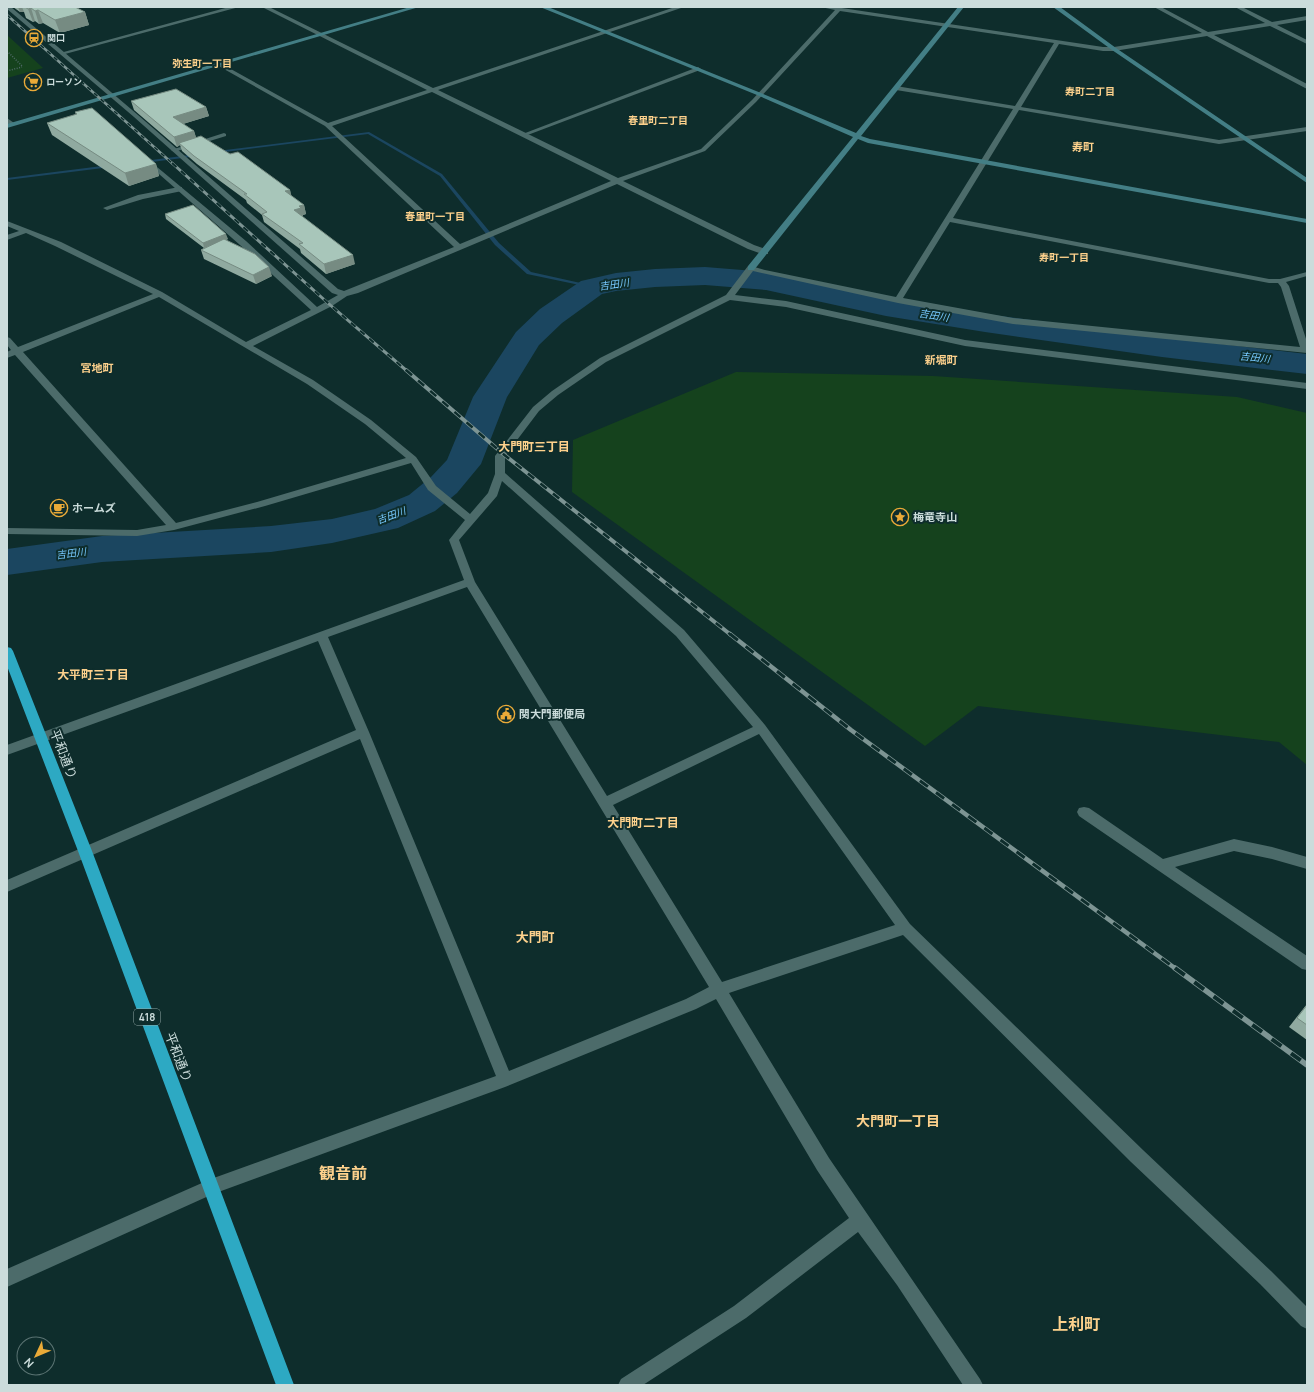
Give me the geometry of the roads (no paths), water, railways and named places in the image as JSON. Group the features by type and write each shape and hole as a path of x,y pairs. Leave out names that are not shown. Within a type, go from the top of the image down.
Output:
{"highway":[{"name":"平和通り","path":"7,651 85,851 285,1385"}],"street":[{"path":"8,7 63,53 336,291 344,294"},
{"path":"63,53 236,7"},
{"path":"265,7 750,247 765,252"},
{"path":"9,123 86,106 111,95 416,7"},
{"path":"543,7 759,94 868,141 1307,221"},
{"path":"327,125 681,7"},
{"path":"824,7 1103,49 1114,49 1307,18"},
{"path":"961,7 730,294 699,313 603,360 536,409 500,456 500,474 493,494 454,540 470,582 719,990 823,1164 974,1385"},
{"path":"1056,7 1114,49 1307,180"},
{"path":"1157,7 1307,87"},
{"path":"1238,7 1307,42"},
{"path":"246,346 329,304 344,294 355,291 617,181 703,150 754,101 838,10"},
{"path":"18,16 26,14"},
{"path":"898,300 1057,43"},
{"path":"218,64 327,125 453,243 460,247"},
{"path":"523,134 698,70"},
{"path":"896,88 1017,107 1219,142 1307,129"},
{"path":"180,155 224,135"},
{"path":"141,155 316,310"},
{"path":"107,208 141,197 179,189"},
{"path":"948,219 1269,281 1307,274"},
{"path":"7,223 88,258 159,294 316,386 368,422 413,459 432,488 462,514 472,520"},
{"path":"7,238 25,231"},
{"path":"751,268 763,272 898,300 1013,321 1306,350 1285,286 1280,280"},
{"path":"7,355 148,300 159,294"},
{"path":"730,294 786,304 965,343 1307,386"},
{"path":"7,340 174,527"},
{"path":"7,531 137,533 174,527 261,504 413,459"},
{"path":"500,474 680,633 761,728 905,928 1138,1156 1266,1278 1307,1320"},
{"path":"7,750 321,634 470,582"},
{"path":"321,634 363,732 505,1080"},
{"path":"605,803 761,728"},
{"path":"7,886 363,732"},
{"path":"1084,812 1307,964"},
{"path":"1160,864 1234,845 1272,853 1307,863"},
{"path":"7,1278 211,1187 505,1080 691,1004 719,990 905,928"},
{"path":"627,1385 740,1312 860,1220"}],"waterway":[{"path":"217,152 369,133 441,175 497,244 529,273 592,287"},
{"path":"144,162 197,155"},
{"path":"7,179 110,166"},
{"name":"吉田川","path":"7,562 102,549 271,539 332,531 385,519 422,503 444,485 463,464 490,397 527,339 551,316 592,287 616,282 655,278 705,276 766,281 886,307 985,323 1162,347 1307,364"}],"railway":[{"path":"7,15 173,164"},
{"path":"172,163 329,304 407,371"},
{"path":"406,370 502,453 731,635"},
{"path":"730,634 851,730 1176,969"},
{"path":"1175,968 1307,1065"}],"place":[{"name":"関口","path":"34,38"},
{"name":"ローソン","path":"33,82"},
{"name":"ホームズ","path":"59,508"},
{"name":"梅竜寺山","path":"900,517"},
{"name":"関大門郵便局","path":"506,714"}],"district":[{"name":"弥生町一丁目","path":"202,63"},
{"name":"寿町二丁目","path":"1090,91"},
{"name":"春里町二丁目","path":"658,120"},
{"name":"寿町","path":"1083,147"},
{"name":"春里町一丁目","path":"435,216"},
{"name":"寿町一丁目","path":"1064,257"},
{"name":"新堀町","path":"941,360"},
{"name":"宮地町","path":"97,368"},
{"name":"大門町三丁目","path":"534,447"},
{"name":"大平町三丁目","path":"93,675"},
{"name":"大門町二丁目","path":"643,823"},
{"name":"大門町","path":"535,937"},
{"name":"大門町一丁目","path":"898,1121"},
{"name":"観音前","path":"343,1173"},
{"name":"上利町","path":"1076,1324"}]}
